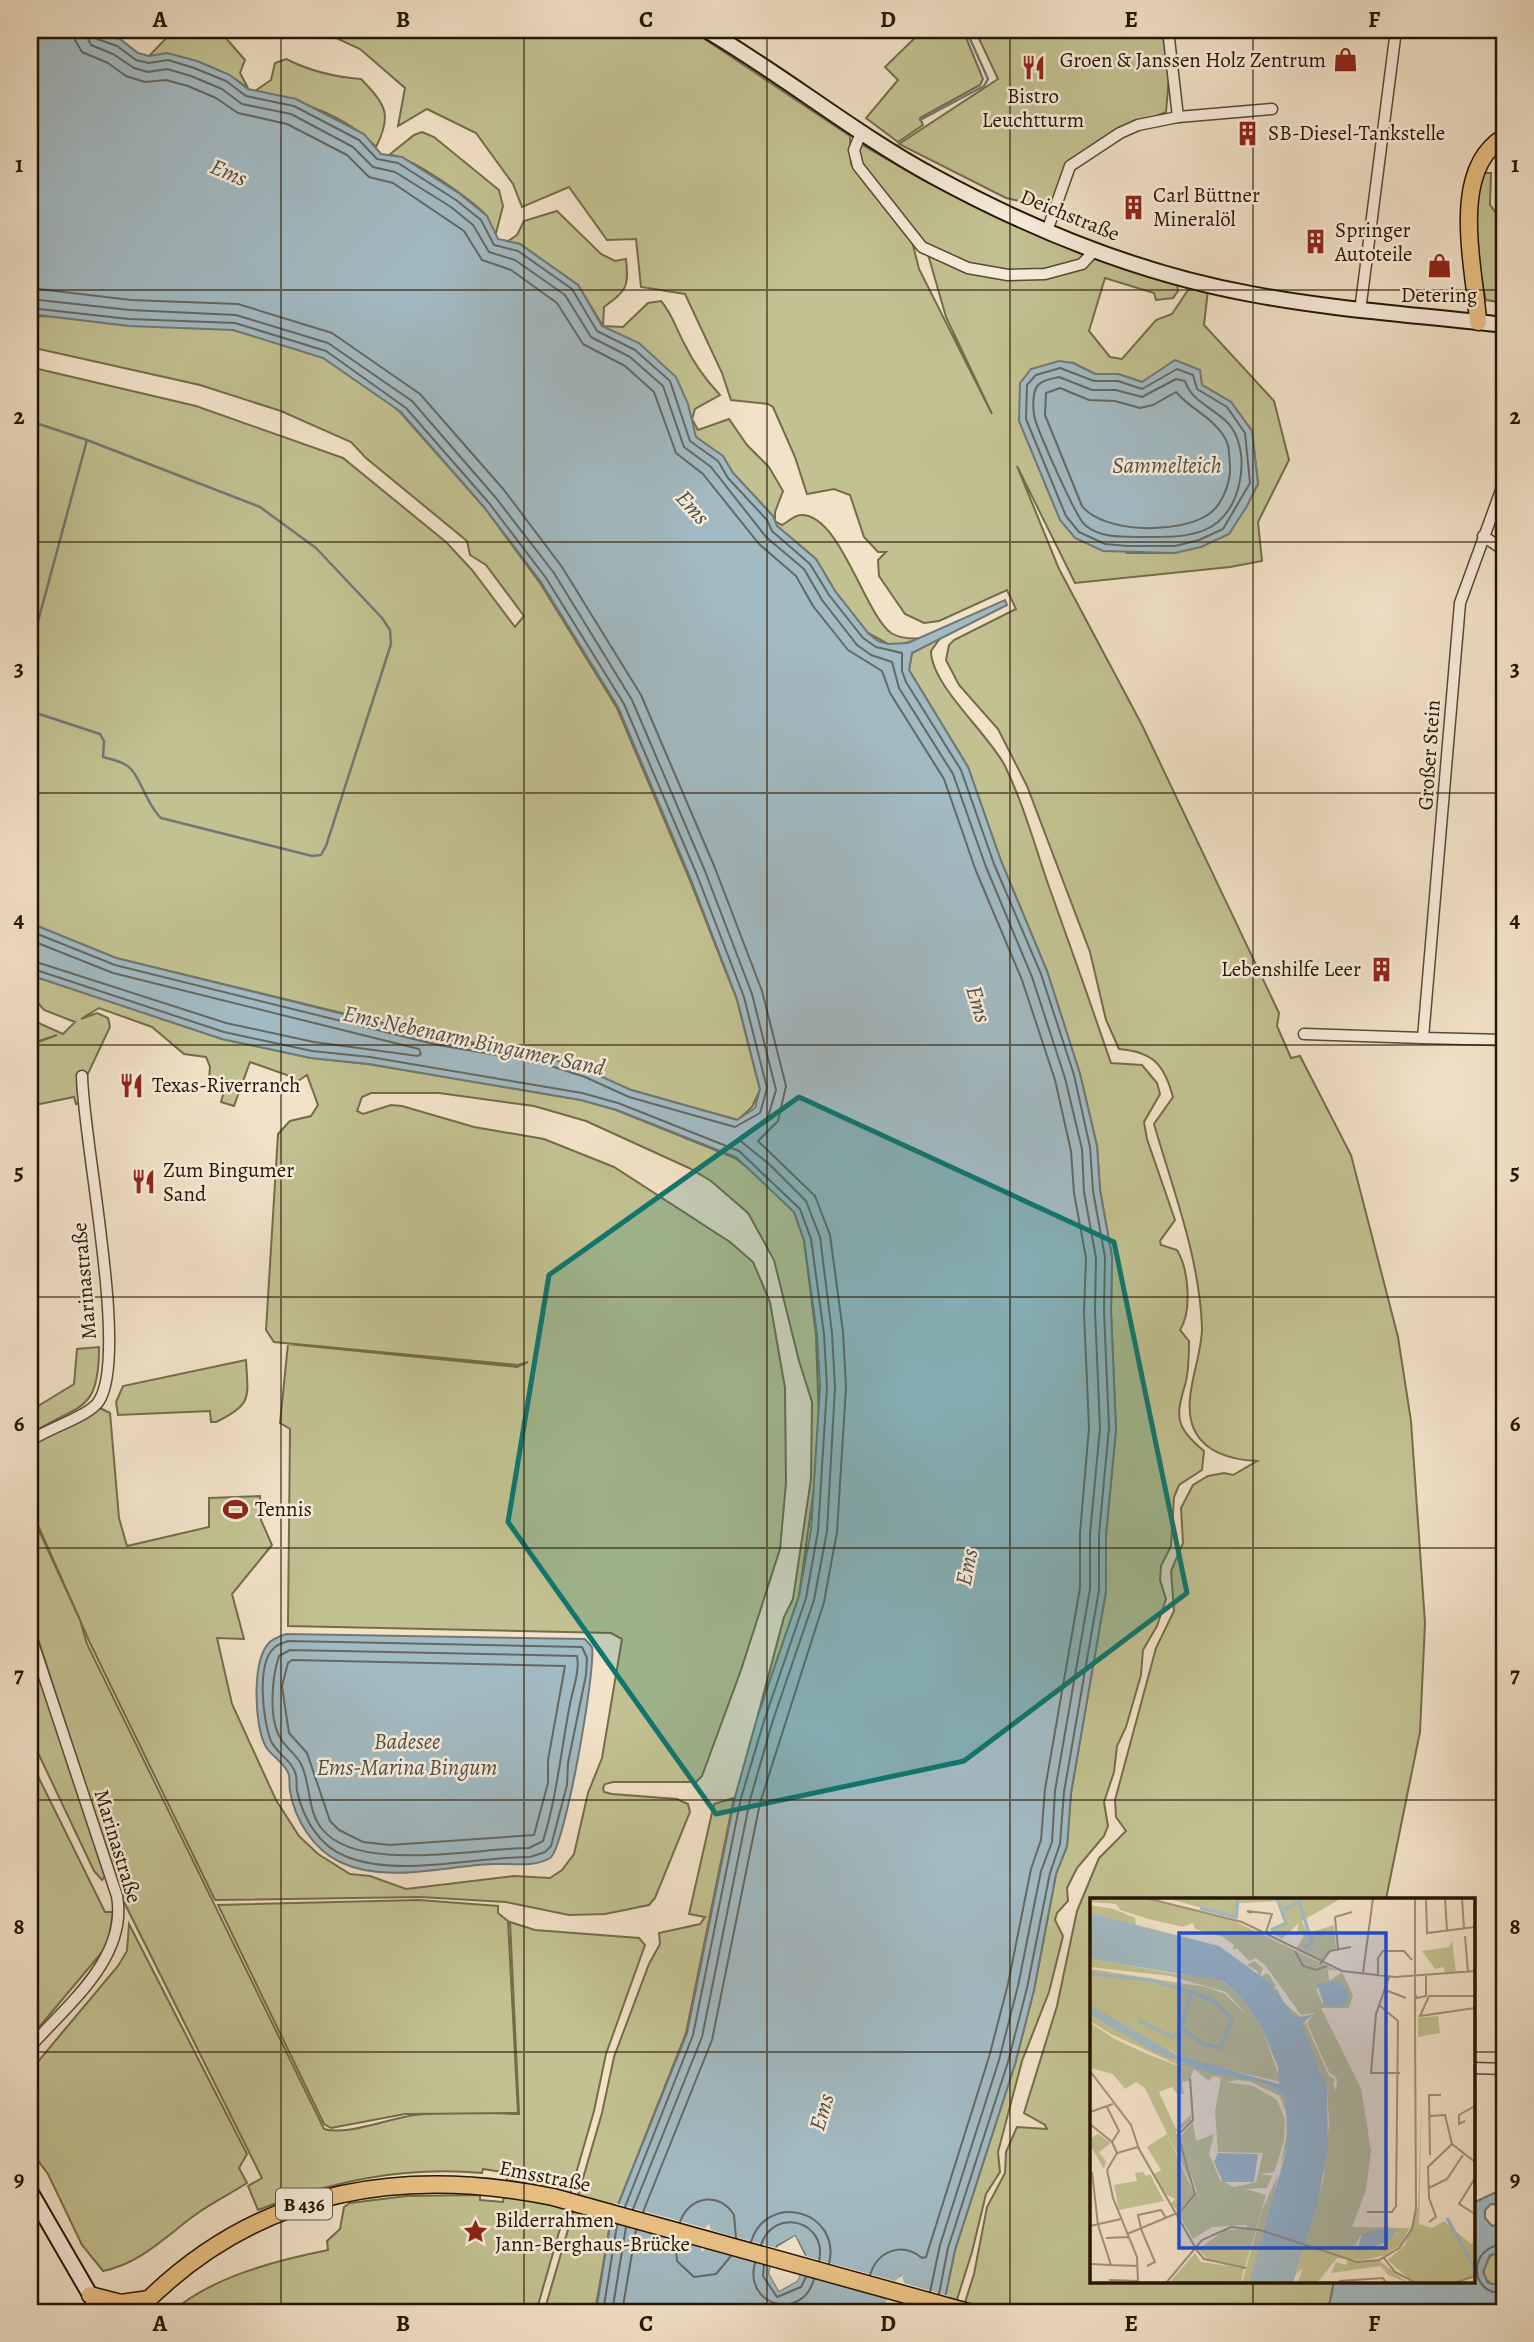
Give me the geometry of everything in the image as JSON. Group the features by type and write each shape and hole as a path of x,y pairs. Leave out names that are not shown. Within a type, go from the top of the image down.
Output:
{"main road":[{"name":"Deichstraße","path":"706,30 861,133 934,177 1047,231 1095,250 1206,285 1360,311 1504,324"},
{"path":"1478,322 1469,241 1472,186 1480,162 1504,137"},
{"name":"Emsstraße","path":"136,2312 187,2266 233,2235 312,2201 383,2185 439,2183 486,2186 602,2209 968,2312"},
{"path":"30,2191 100,2312"},
{"path":"90,2295 121,2303 149,2299"}],"street":[{"path":"1168,30 1178,117"},
{"path":"1360,311 1396,30"},
{"path":"1047,231 1070,166 1138,125 1178,117 1272,109"},
{"path":"861,133 854,150 858,166 922,247 968,268 1019,276 1074,267 1089,258 1095,250"},
{"name":"Großer Stein","path":"1423,1038 1460,603 1504,482"},
{"path":"1483,536 1504,550"},
{"path":"1304,1034 1504,1040"},
{"name":"Marinastraße","path":"30,1441 94,1407 103,1391 108,1361 104,1273 82,1076"},
{"name":"Marinastraße","path":"30,1634 117,1896 120,1919 116,1939 102,1964 30,2047"},
{"path":"1474,2068 1504,2069"}],"highlighted area":[{"path":"799,1097 1114,1242 1187,1593 964,1761 716,1814 508,1522 549,1275"}],"shaded area":[{"path":"174,30 219,30 245,60 240,73 248,88 201,63 175,56 149,56"},
{"path":"319,30 691,30 850,136 851,164 912,241 919,269 992,414 946,317 925,244 855,161 857,142 927,182 1044,238 1177,283 1178,291 1173,298 1156,300 1154,293 1105,278 1089,331 1110,357 1122,359 1156,320 1172,314 1188,290 1208,290 1204,325 1274,401 1289,460 1258,522 1262,561 1230,567 1075,583 1017,466 1059,569 1142,725 1279,1013 1277,1026 1291,1058 1300,1056 1351,1155 1398,1337 1411,1421 1425,1623 1420,1732 1386,1898 1090,1898 1090,2282 1334,2282 1330,2302 1323,2312 962,2312 974,2274 987,2207 1005,2173 1006,2152 1017,2127 1047,2129 1045,2125 1024,2113 1057,2006 1077,1911 1099,1858 1126,1831 1116,1817 1115,1800 1156,1648 1174,1611 1171,1571 1183,1543 1181,1508 1193,1485 1208,1476 1224,1473 1233,1475 1257,1461 1218,1453 1202,1441 1192,1424 1191,1389 1202,1328 1191,1251 1154,1124 1173,1097 1166,1076 1149,1057 1119,1049 1106,1020 1090,952 1027,786 998,729 959,685 946,660 949,645 954,640 1016,609 1007,590 939,621 924,623 905,614 879,576 878,560 886,552 878,552 864,537 850,495 834,489 807,494 795,457 773,407 768,404 731,400 722,373 685,294 641,287 636,239 607,240 569,187 522,207 513,184 476,133 427,109 398,126 405,88 360,49","holes":["1073,363 1095,374 1118,374 1142,382 1202,385 1231,402 1252,431 1258,484 1229,534 1175,553 1127,553 1047,489 1035,456"]},
{"path":"923,30 963,30 983,79 980,85 920,118 923,125 898,142 866,118 898,80 885,67"},
{"path":"975,30 1164,30 1169,77 1166,112 1125,129 1070,164 1053,209 1006,198 899,144 998,79"},
{"path":"286,59 322,73 361,79 384,110 384,126 376,147 350,126 320,110 255,91 271,80 275,63"},
{"path":"422,132 434,137 499,190 503,206 496,233 485,214 467,199 410,162 389,155 414,135"},
{"path":"1481,173 1491,173 1490,205 1504,223 1504,309 1498,302 1486,300 1480,268 1476,205"},
{"path":"557,211 601,254 615,261 626,259 625,287 604,307 603,326 578,285 520,244 501,240 508,241 517,235 524,221"},
{"path":"661,301 696,365 720,395 695,409 692,419 698,430 729,419 747,445 769,467 783,491 775,512 775,521 733,473 723,457 696,437 614,333 603,326 623,327 648,303"},
{"path":"30,316 280,319 324,349 400,412 484,507 540,583 617,708 689,878 737,1000 760,1090 752,1107 738,1120 631,1090 541,1054 440,1037 116,958 30,923 30,367 196,406 343,458 446,542 472,570 515,627 524,616 486,565 470,555 467,541 366,458 351,442 281,411 200,385 30,347"},
{"path":"801,515 815,519 828,530 839,547 881,622 891,633 923,638 899,645 888,644 868,633 835,591 816,559 777,526 775,521 782,525"},
{"path":"941,637 931,651 933,664 950,694 1005,766 1028,823 1111,1063 1142,1065 1157,1083 1160,1094 1144,1122 1147,1139 1175,1220 1160,1241 1161,1245 1177,1250 1188,1290 1184,1322 1180,1330 1189,1341 1180,1422 1188,1436 1204,1451 1202,1470 1179,1485 1174,1497 1171,1546 1161,1566 1160,1580 1166,1599 1157,1626 1143,1650 1141,1675 1126,1727 1117,1746 1114,1772 1104,1802 1108,1826 1104,1836 1077,1868 1067,1888 1068,1901 1057,1913 1055,1920 1063,1936 1049,1992 1022,2061 998,2152 1000,2172 986,2194 972,2252 953,2312 942,2312 955,2250 1015,2064 1034,1990 1056,1874 1067,1846 1071,1793 1106,1591 1106,1535 1116,1429 1111,1311 1112,1257 1100,1190 1097,1146 1080,1074 1047,971 1001,861 968,767 909,670 912,653"},
{"path":"30,975 222,1039 311,1058 368,1064 581,1100 616,1110 735,1158 757,1175 794,1212 804,1240 816,1335 819,1420 815,1482 799,1596 758,1715 784,1617 793,1599 811,1479 812,1402 774,1260 748,1213 711,1181 689,1168 586,1121 534,1106 439,1093 371,1093 362,1097 357,1111 363,1114 391,1105 402,1106 474,1127 544,1139 614,1167 730,1242 753,1262 770,1302 785,1388 786,1483 780,1549 741,1670 702,1776 696,1782 613,1782 605,1784 603,1788 604,1792 612,1794 677,1799 688,1804 690,1812 655,1898 649,1905 605,1914 569,1915 506,1902 420,1897 215,1900 90,1643 30,1507 30,1446 100,1408 110,1413 119,1518 127,1546 209,1527 209,1498 260,1496 261,1520 272,1545 232,1594 244,1639 217,1638 232,1704 276,1800 299,1836 318,1854 350,1874 370,1876 406,1889 514,1876 550,1878 562,1870 574,1854 588,1793 602,1758 622,1639 611,1633 288,1626 290,1429 280,1423 288,1344 517,1367 528,1362 518,1365 274,1342 266,1330 278,1134 290,1121 311,1116 318,1105 307,1075 298,1081 250,1062 234,1106 221,1102 227,1080 209,1078 210,1067 206,1057 184,1054 152,1027 99,1008 81,1019 97,1013 108,1018 110,1027 84,1082 77,1085 80,1103 76,1104 74,1097 30,1106 30,1045 57,1035 30,1044 30,1019 63,1034 75,1022 44,1010 38,1003 30,1002"},
{"path":"99,1347 98,1370 90,1397 82,1405 30,1435 30,1411 74,1384 77,1349"},
{"path":"246,1360 246,1398 237,1410 216,1422 211,1422 210,1411 118,1415 116,1402 123,1386"},
{"path":"30,1511 80,1620 87,1644 324,2129 344,2130 428,2114 519,2114 510,1922 535,1930 639,1938 645,1945 606,2054 594,2111 536,2312 172,2312 206,2289 225,2280 267,2265 328,2250 327,2241 340,2229 344,2207 350,2203 407,2196 480,2195 480,2200 503,2202 508,2173 483,2169 482,2173 424,2172 368,2178 313,2191 258,2210 248,2186 262,2178 121,1896 30,1614"},
{"path":"30,1650 105,1876 102,1880 94,1871 30,1736"},
{"path":"30,1760 105,1912 113,1912 108,1945 30,2038"},
{"path":"734,1798 686,2033 610,2225 595,2312 544,2312 602,2113 614,2057 649,1964 660,1944 659,1933 700,1924 705,1917 689,1914 714,1804"},
{"path":"419,1900 498,1906 498,1913 508,1921 518,2113 405,2114 331,2128 324,2124 218,1905"},
{"path":"129,1924 247,2154 239,2168 247,2183 201,2211 141,2256 103,2271 82,2245 48,2174 30,2150 30,2071 118,1966 127,1951"},
{"path":"1494,2252 1504,2252 1504,2286 1494,2286 1484,2278 1483,2265"}],"water":[{"name":"Ems","path":"30,30 91,30 120,39 138,53 149,56 167,53 197,61 230,75 248,89 296,99 364,134 381,154 402,157 460,194 487,216 498,239 520,244 578,285 602,326 639,343 676,377 688,404 696,437 723,456 733,473 773,516 777,526 816,559 835,591 868,633 878,641 888,644 908,643 1005,600 1007,605 912,653 909,670 968,767 1001,861 1047,971 1080,1074 1097,1146 1100,1190 1112,1257 1111,1311 1116,1429 1106,1535 1106,1591 1071,1793 1067,1846 1056,1874 1034,1990 1015,2064 955,2250 942,2312 895,2312 901,2275 889,2312 596,2312 610,2225 687,2033 735,1797 757,1718 799,1596 811,1530 820,1387 817,1334 804,1240 794,1212 736,1157 617,1110 581,1100 369,1064 311,1058 222,1039 30,975 30,923 116,958 440,1038 541,1056 587,1070 631,1090 737,1120 755,1108 760,1089 737,999 690,877 618,707 541,582 484,507 401,412 323,358 233,330 129,326 30,314","holes":["795,2236 805,2254 797,2281 779,2291 769,2273 777,2246"]},
{"name":"Sammelteich","path":"1175,360 1200,370 1202,385 1231,402 1252,431 1258,484 1247,506 1229,534 1201,547 1175,553 1103,551 1075,538 1060,520 1019,421 1020,383 1031,369 1059,361 1073,363 1095,374 1118,374 1142,382"},
{"name":"Badesee Ems-Marina Bingum","path":"286,1634 585,1639 592,1647 592,1662 584,1721 571,1793 556,1847 550,1858 529,1864 474,1865 396,1873 358,1868 340,1862 321,1850 301,1823 292,1802 287,1770 266,1747 259,1725 256,1695 259,1665 270,1642"},
{"path":"1494,2193 1504,2195 1504,2205 1491,2204 1485,2210 1485,2218 1492,2226 1504,2223 1504,2252 1490,2255 1483,2272 1488,2283 1504,2286 1504,2312 1323,2312 1330,2302 1334,2282 1474,2282 1474,2203"}],"pier":[{"path":"615,2203 705,2228 709,2224 711,2230 776,2248 795,2236 805,2256 895,2281 902,2275 904,2283 949,2296 946,2312 902,2302 900,2310 889,2312 885,2306 887,2298 800,2274 797,2281 779,2291 769,2273 771,2266 706,2248 702,2252 700,2246 608,2221","holes":["793,2240 801,2254 794,2279 781,2286 773,2273 780,2248"]}],"waterway":[{"path":"920,120 984,86 988,79 966,30"},
{"path":"30,421 87,440 30,651"},
{"path":"30,711 100,734 104,741 103,757 120,762 131,769 161,818 312,856 321,855 391,644 390,630 382,618 316,548 260,507 87,440"}],"place":[{"name":"Groen & Janssen Holz Zentrum","path":"1346,60"},
{"name":"Bistro Leuchtturm","path":"1033,67"},
{"name":"SB-Diesel-Tankstelle","path":"1248,133"},
{"name":"Carl Büttner Mineralöl","path":"1133,207"},
{"name":"Springer Autoteile","path":"1315,242"},
{"name":"Detering","path":"1439,266"},
{"name":"Lebenshilfe Leer","path":"1381,969"},
{"name":"Texas-Riverranch","path":"132,1085"},
{"name":"Zum Bingumer Sand","path":"143,1182"},
{"name":"Tennis","path":"235,1509"},
{"name":"Bilderrahmen Jann-Berghaus-Brücke","path":"475,2232"}],"water label":[{"name":"Ems Nebenarm Bingumer Sand","path":"474,1040"}]}
